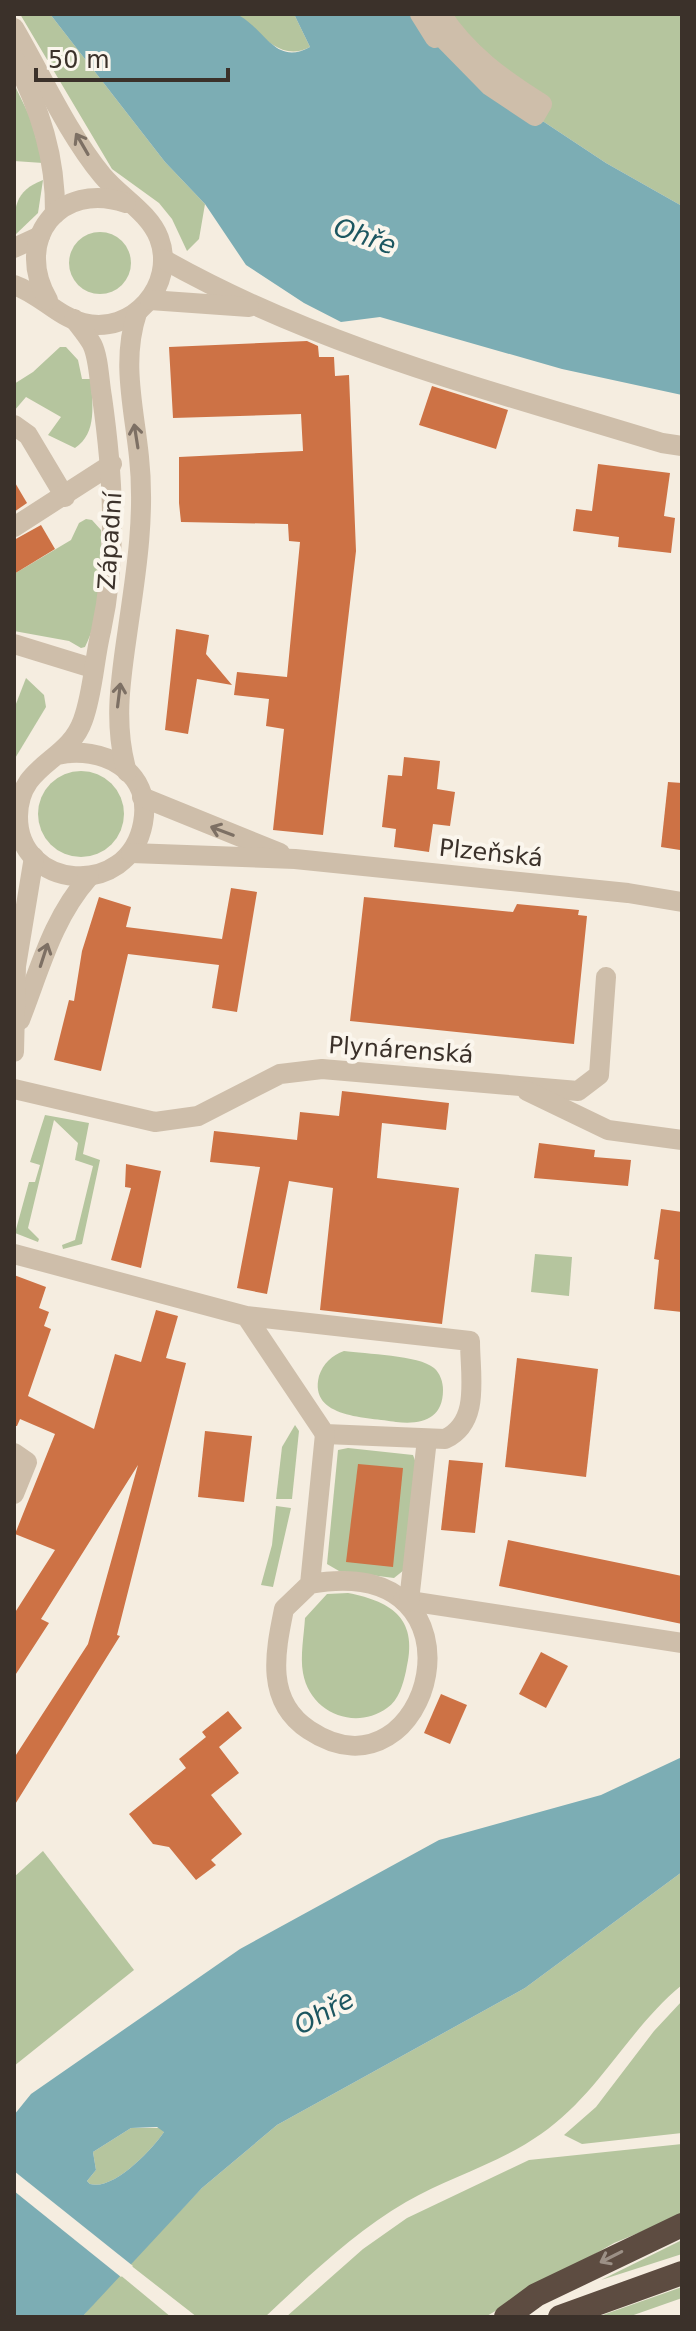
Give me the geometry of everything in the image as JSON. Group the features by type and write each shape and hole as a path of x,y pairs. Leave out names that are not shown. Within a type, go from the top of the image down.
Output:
{"highway":[{"path":"506,2317 536,2295 682,2225"},
{"path":"560,2317 682,2273"}],"street":[{"path":"420,14 435,38 440,35 490,86 535,116 542,104 497,76 451,29 441,14"},
{"path":"14,28 92,161 130,204 147,218 159,237 163,259"},
{"path":"14,58 47,137 56,186 55,214"},
{"path":"49,302 38,284 34,263 40,236 55,214 87,197 109,197 130,204"},
{"path":"14,248 40,236"},
{"name":"Západní","path":"127,772 117,706 140,525 139,459 128,368 130,334 160,281 163,259 257,307 308,325 369,353 662,443 682,446"},
{"name":"Západní","path":"14,285 49,302 74,319 93,345 112,464 110,566 83,721 57,755"},
{"name":"Západní","path":"74,319 105,325 144,307 257,307"},
{"path":"14,425 28,435 65,497"},
{"path":"14,527 112,464"},
{"path":"14,644 92,668"},
{"name":"Západní","path":"34,857 20,831 19,801 26,782 39,766 57,755 76,751 97,753 117,762 142,797"},
{"path":"14,1052 17,1028 16,966 34,857 50,870 69,877 89,877 119,865 141,836 144,816 142,797"},
{"name":"Plzeňská","path":"142,797 295,859"},
{"name":"Plzeňská","path":"131,853 295,859 612,891 682,902"},
{"path":"17,1028 53,930 71,897 89,877"},
{"name":"Plynárenská","path":"14,1089 155,1122 198,1116 280,1074 322,1069 578,1091 599,1075 606,977"},
{"path":"516,1086 608,1130 682,1140"},
{"path":"14,1254 246,1316 470,1341 470,1414 460,1432 445,1439 325,1434"},
{"path":"246,1316 325,1434 310,1584"},
{"path":"427,1439 406,1600 424,1628 427,1650 421,1697 405,1724 381,1741 359,1746 329,1743 304,1727 285,1707 275,1679 284,1609 310,1584 333,1580 368,1581 406,1600 682,1643"},
{"path":"14,1453 27,1462 14,1494"}],"green space":[{"path":"20,14 50,14 165,162 205,204 199,239 187,251 172,219 159,203 112,169"},
{"path":"237,14 294,14 310,47 299,51 280,49"},
{"path":"420,14 682,14 682,206 606,163 535,116"},
{"path":"14,84 30,117 43,163 14,161"},
{"path":"43,180 38,213 14,236 14,217 21,195"},
{"path":"94,232 106,232 122,241 129,251 129,275 122,285 106,294 94,294 74,280 69,269 69,257 83,237"},
{"path":"60,347 66,347 78,360 82,379 91,379 90,426 82,442 75,448 48,435 61,417 26,397 14,411 14,384 33,372"},
{"path":"92,520 101,530 101,559 98,605 85,647 14,631 14,574 71,540 79,523"},
{"path":"26,678 44,695 46,707 14,760 14,709"},
{"path":"81,771 98,774 112,783 121,797 124,814 121,831 112,845 98,854 81,857 64,854 50,845 41,831 38,814 41,797 50,783 64,774"},
{"path":"45,1115 89,1123 83,1154 100,1160 82,1244 63,1249 62,1245 75,1240 93,1166 75,1160 78,1143 54,1120 28,1228 39,1239 38,1242 15,1233 29,1182 35,1182 40,1165 30,1162"},
{"path":"535,1254 572,1257 569,1296 531,1292"},
{"path":"344,1351 417,1360 434,1368 443,1387 439,1408 429,1418 405,1423 357,1417 331,1408 318,1390 319,1376 328,1360"},
{"path":"295,1425 299,1431 292,1499 276,1499 282,1447"},
{"path":"348,1448 413,1455 416,1463 404,1570 394,1578 339,1571 327,1564 338,1450"},
{"path":"276,1506 291,1508 273,1587 261,1585 272,1545"},
{"path":"348,1593 390,1608 399,1616 409,1639 406,1671 397,1696 387,1708 361,1718 348,1718 324,1708 307,1687 302,1666 305,1618 327,1594"},
{"path":"43,1851 134,1970 14,2066 14,1877"},
{"path":"682,1872 682,1985 645,2021 580,2100 541,2134 509,2153 422,2193 387,2214 332,2255 265,2317 197,2317 129,2264 202,2188 277,2125 525,1988"},
{"path":"682,2001 682,2133 582,2144 564,2135 596,2107 654,2031"},
{"path":"131,2128 163,2128 164,2132 151,2149 120,2175 99,2185 90,2184 87,2181 96,2170 93,2152"},
{"path":"682,2144 682,2215 614,2243 485,2317 286,2317 363,2249 407,2218 529,2160"},
{"path":"682,2240 682,2254 601,2280"},
{"path":"119,2274 171,2317 82,2317"},
{"path":"682,2287 682,2298 628,2317 597,2317"}],"water":[{"name":"Ohře","path":"50,14 229,14 249,22 280,49 298,52 310,47 294,14 420,14 535,116 606,163 682,206 682,395 562,369 380,317 341,322 304,303 246,265 205,204 165,162"},
{"name":"Ohře","path":"682,1757 682,1872 525,1988 277,2125 202,2188 82,2317 14,2317 14,2115 31,2094 240,1949 439,1840 601,1795","holes":["157,2127 164,2132 131,2167 99,2185 87,2181 96,2170 93,2152 131,2128"]}],"pier":[{"path":"14,2171 133,2266 121,2277 14,2191"}],"building":[{"path":"307,341 318,346 319,357 334,357 335,376 349,375 356,551 323,835 273,830 284,729 266,726 269,699 234,695 237,672 287,677 300,542 289,541 288,524 181,522 179,503 179,457 303,451 301,414 173,418 169,347"},
{"path":"432,386 508,410 496,449 419,425"},
{"path":"598,464 670,473 664,516 675,518 671,553 618,547 619,537 573,531 576,509 592,511"},
{"path":"14,481 27,503 14,512"},
{"path":"41,525 55,549 14,574 14,540"},
{"path":"176,629 209,635 206,654 232,685 197,679 188,734 165,730"},
{"path":"404,757 440,761 437,789 455,792 450,826 433,824 429,852 394,847 396,829 382,827 388,775 402,776"},
{"path":"668,782 682,783 680,850 661,847"},
{"path":"231,888 257,892 237,1012 212,1008 219,965 128,954 101,1071 54,1060 69,1000 74,1001 82,951 99,897 131,907 126,927 222,939"},
{"path":"364,897 513,912 517,904 579,910 578,915 587,916 574,1044 350,1021"},
{"path":"342,1091 449,1103 446,1130 382,1123 377,1178 459,1188 442,1324 320,1310 333,1188 289,1181 267,1294 237,1288 260,1167 210,1162 214,1131 297,1140 300,1112 339,1116"},
{"path":"539,1143 595,1150 594,1157 631,1160 628,1186 534,1178"},
{"path":"126,1164 161,1171 141,1268 111,1260 131,1188 125,1187"},
{"path":"661,1209 682,1212 682,1312 654,1309 659,1260 654,1259"},
{"path":"14,1275 46,1287 39,1308 49,1312 44,1326 51,1329 28,1396 94,1429 115,1354 141,1362 156,1310 178,1316 166,1358 186,1363 117,1635 120,1636 14,1806 14,1758 88,1644 138,1465 41,1619 49,1623 14,1677 14,1614 55,1550 15,1534 55,1434 20,1419 14,1426"},
{"path":"517,1358 598,1369 586,1477 505,1467"},
{"path":"205,1431 252,1436 244,1502 198,1497"},
{"path":"449,1460 483,1463 475,1533 441,1530"},
{"path":"358,1464 403,1468 393,1567 346,1562"},
{"path":"508,1540 682,1576 682,1624 499,1586"},
{"path":"541,1652 568,1666 546,1708 519,1694"},
{"path":"441,1694 467,1705 450,1744 424,1733"},
{"path":"228,1711 242,1728 219,1747 239,1773 211,1795 242,1834 211,1860 216,1865 196,1880 169,1847 153,1844 129,1814 186,1768 179,1759 206,1737 202,1732"}]}
